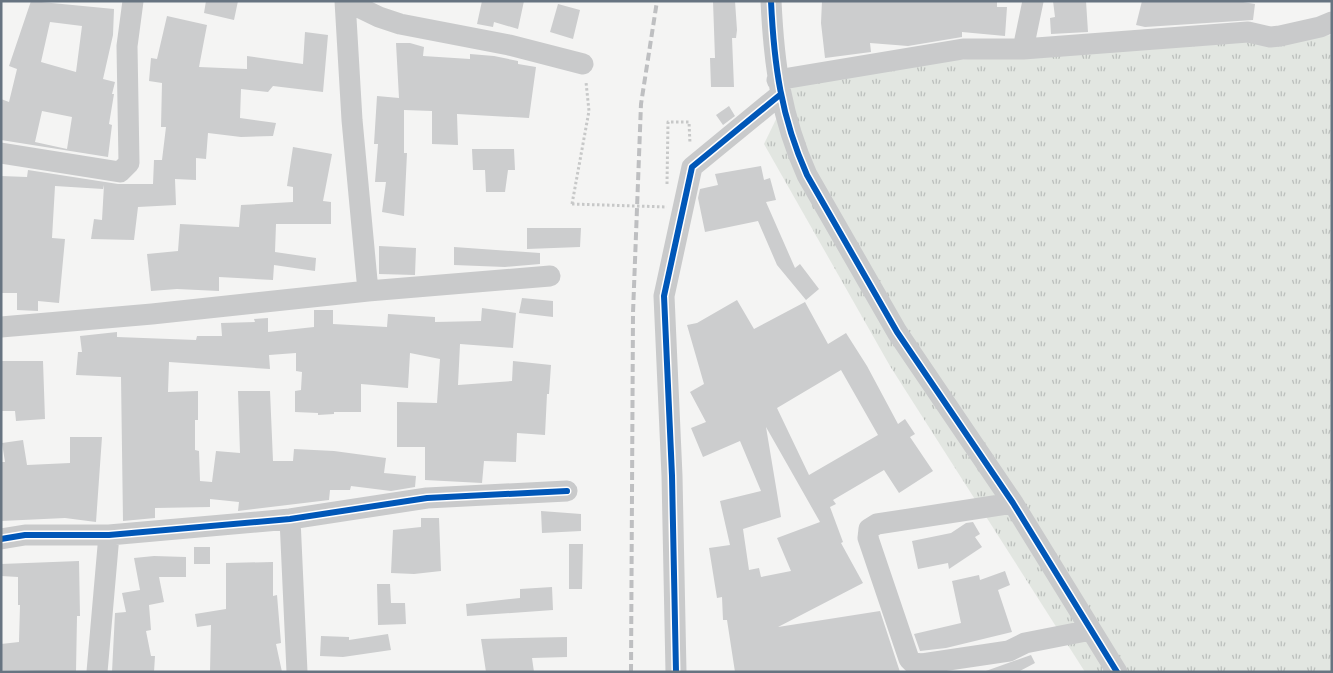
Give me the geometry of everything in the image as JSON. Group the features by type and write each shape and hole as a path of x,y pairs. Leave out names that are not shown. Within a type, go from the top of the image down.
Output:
{"street":[{"path":"1,153 120,172 129,163 127,46 133,1"},
{"path":"368,290 352,120 346,1 378,17 400,24 509,45 583,64"},
{"path":"771,1 779,87 795,148 826,208 897,332 1014,503 1117,672"},
{"path":"1023,49 1033,1"},
{"path":"676,672 672,476 664,296 692,168 779,87 963,49 1023,49 1248,32 1270,37 1320,27 1332,22"},
{"path":"1,327 152,314 368,290 550,276"},
{"path":"1,539 25,535 109,535 290,519 426,498 567,491"},
{"path":"1014,503 877,524 869,529 868,538 909,659 914,663 922,664 1009,651 1025,643 1091,630"},
{"path":"290,519 297,672"},
{"path":"97,672 109,535"}],"path":[{"path":"583,64 589,112 572,204 667,208 667,198"},
{"path":"667,188 668,122 689,122 692,168"}],"green space":[{"path":"1332,35 1332,672 1085,672 890,366 764,144 800,70"}],"building":[{"path":"31,1 114,9 113,35 103,79 115,82 109,124 112,125 108,157 1,140 1,99 9,102 17,69 9,66","holes":["50,22 82,26 76,72 41,62","42,111 72,117 67,149 35,142"]},
{"path":"206,1 238,1 234,20 204,13"},
{"path":"482,1 524,1 518,29 494,22 493,27 477,24"},
{"path":"713,1 735,1 737,30 736,38 732,38 734,87 711,87 710,58 715,58"},
{"path":"822,1 997,1 997,7 1007,7 1005,36 962,32 962,37 908,46 870,43 871,52 825,58 821,23"},
{"path":"1053,1 1086,1 1088,32 1051,34 1050,18 1055,17"},
{"path":"1142,1 1237,1 1255,4 1253,20 1145,27 1136,25"},
{"path":"558,4 580,10 573,39 550,32"},
{"path":"167,16 207,25 199,67 247,69 247,56 303,64 305,32 328,35 323,92 273,86 268,92 241,89 240,118 276,123 273,136 241,137 208,133 206,159 196,158 196,180 175,179 176,205 138,207 134,240 91,239 94,219 102,220 104,185 103,189 55,186 52,238 65,239 59,303 38,301 38,311 17,310 17,293 1,293 1,176 27,177 28,170 118,184 153,184 154,160 162,160 166,127 161,127 162,83 149,81 151,58 157,59"},
{"path":"396,43 410,43 424,47 423,56 470,59 470,54 494,56 518,61 518,64 536,67 529,118 457,114 458,145 432,144 432,111 404,110 404,153 407,153 404,216 382,212 386,182 375,182 378,144 374,144 377,96 399,98"},
{"path":"729,106 735,116 723,125 716,115"},
{"path":"293,147 332,154 323,201 331,202 331,224 276,224 275,252 316,258 315,271 274,265 273,280 219,277 219,291 177,289 151,291 147,254 178,251 180,224 239,227 241,205 293,202 293,187 287,186"},
{"path":"472,149 514,149 515,170 508,170 505,192 486,192 485,170 473,170"},
{"path":"761,166 764,180 770,178 776,200 766,202 795,268 800,264 819,289 806,300 777,265 758,221 705,232 698,198 700,189 718,185 715,174"},
{"path":"527,228 581,228 580,247 527,249"},
{"path":"379,246 416,248 415,275 379,274"},
{"path":"454,247 540,253 540,264 505,267 454,265"},
{"path":"522,298 553,301 553,317 519,313"},
{"path":"737,300 754,329 805,302 828,344 846,333 867,366 898,424 905,419 915,434 910,437 933,471 899,493 884,470 833,500 836,504 830,507 843,542 841,543 863,583 778,627 880,611 900,672 735,672 727,620 723,620 722,597 717,598 709,548 730,545 720,501 761,491 740,441 703,457 691,428 706,422 690,392 704,384 687,325 697,323","holes":["841,370 878,435 809,475 777,408","766,427 820,522 777,538 791,571 761,577 759,568 749,570 743,529 781,517"]},
{"path":"482,308 516,313 513,348 460,344 458,385 512,381 513,361 551,365 549,394 547,394 545,435 517,433 516,462 484,461 482,483 425,480 425,447 397,447 397,402 437,403 440,359 410,353 408,388 361,384 361,412 334,412 334,414 318,415 318,413 295,412 295,391 301,390 302,372 296,371 296,353 269,355 270,369 169,362 168,392 198,391 198,420 195,420 195,450 199,451 200,481 212,482 216,451 240,453 238,391 270,391 273,461 293,461 294,449 334,451 386,458 384,473 416,476 415,487 391,491 351,486 350,490 330,490 329,500 238,511 239,502 210,499 210,507 155,508 155,518 123,521 121,377 76,375 78,352 82,352 80,336 117,332 117,337 196,340 197,336 222,336 221,323 255,322 254,319 268,318 268,332 314,327 314,310 333,310 333,324 387,327 388,314 435,317 435,322 481,321"},
{"path":"1,361 43,361 45,419 16,421 15,411 1,411"},
{"path":"70,437 102,437 96,522 65,518 1,521 1,462 5,462 2,443 23,440 27,465 70,463"},
{"path":"541,511 581,514 581,531 542,533"},
{"path":"421,518 439,518 441,571 414,574 391,573 393,530 421,527"},
{"path":"973,522 980,534 975,537 982,547 949,569 948,563 918,569 912,541 951,533 966,523"},
{"path":"569,544 583,544 582,589 569,589"},
{"path":"194,547 210,547 210,564 194,564"},
{"path":"154,556 186,557 186,577 159,577 164,602 149,605 151,630 146,631 151,656 155,656 154,672 112,672 115,613 126,612 122,593 140,590 134,558"},
{"path":"79,561 80,616 77,616 76,672 1,670 1,644 19,642 20,605 18,605 18,577 1,576 1,564"},
{"path":"273,562 273,596 277,595 281,643 276,644 282,672 210,672 211,625 197,627 195,614 226,609 226,563"},
{"path":"1005,571 1010,585 998,590 1012,632 946,648 920,651 914,634 961,623 952,581 979,575 980,580"},
{"path":"377,584 390,584 391,603 405,603 406,624 378,625"},
{"path":"552,587 553,610 467,616 466,604 520,598 520,589"},
{"path":"388,634 391,650 343,657 320,656 321,636 349,637 349,640"},
{"path":"567,637 567,657 532,658 534,672 486,672 481,639"},
{"path":"1031,655 1035,663 1018,672 983,672"}],"railway":[{"path":"631,672 633,313 641,104 657,1"}],"cycle path":[{"path":"771,1 774,47 780,90 791,132 807,175 897,332 1013,503 1117,672"},
{"path":"676,672 672,476 664,296 692,167 781,94"},
{"path":"1,539 25,535 109,535 290,519 427,498 567,491"}]}
